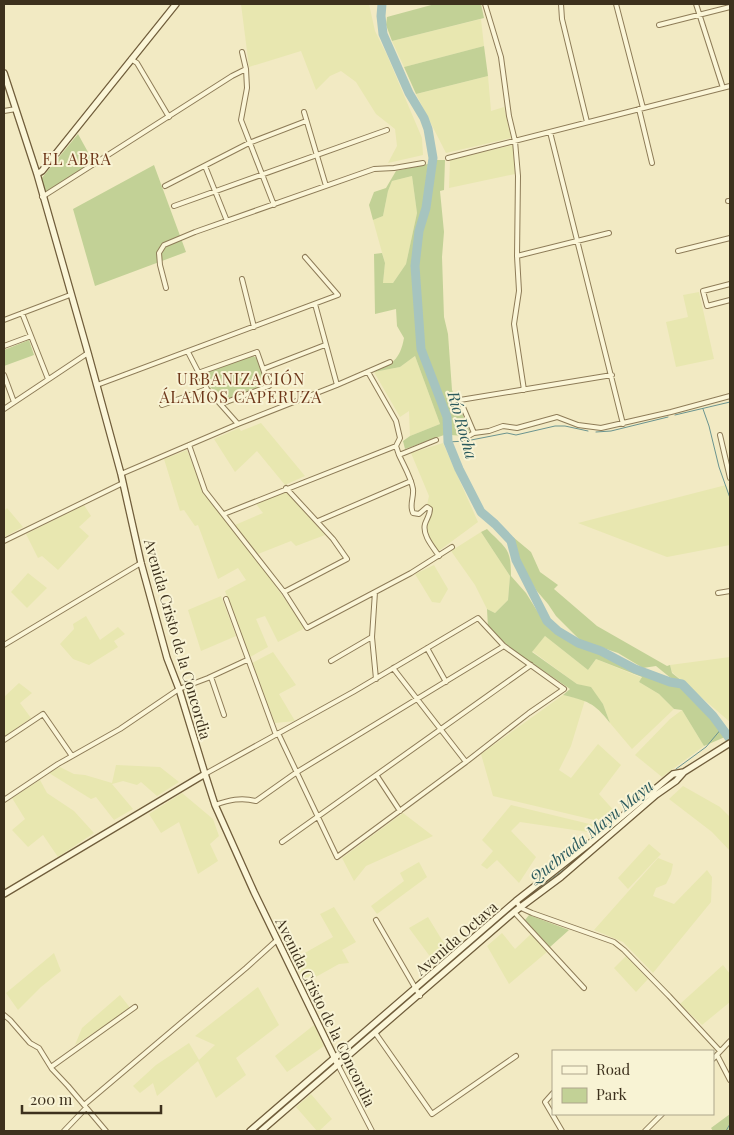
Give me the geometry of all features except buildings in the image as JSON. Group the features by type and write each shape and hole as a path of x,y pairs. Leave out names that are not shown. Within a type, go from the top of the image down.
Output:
{"main road":[{"path":"37,174 42,171 176,4"},
{"name":"Avenida Cristo de la Concordia","path":"4,73 37,174 97,385 121,474 141,563 167,658 179,689 215,805 254,892 338,1065"},
{"name":"Avenida Octava","path":"261,1131 420,996 514,912 574,866 656,795 676,781 684,772 730,743"},
{"name":"Avenida Octava","path":"250,1131 516,902 590,844 673,774 684,772"},
{"path":"4,894 205,774"}],"street":[{"path":"485,4 501,57 509,116 515,141 518,176 517,256 519,291 514,324 524,390"},
{"path":"561,4 562,19 587,122"},
{"path":"616,4 652,162"},
{"path":"696,4 723,88"},
{"path":"659,25 730,7"},
{"path":"242,52 246,69 247,88 242,120 274,205"},
{"path":"132,59 137,63 169,117"},
{"path":"42,197 232,76 246,69"},
{"path":"448,158 730,86"},
{"path":"4,111 16,109"},
{"path":"304,112 326,186"},
{"path":"164,186 249,142 306,121"},
{"path":"174,206 262,173 387,130"},
{"path":"550,132 624,424"},
{"path":"166,288 159,253 164,245 374,169 423,163"},
{"path":"205,166 227,221"},
{"path":"517,256 609,233"},
{"path":"678,251 730,238"},
{"path":"97,385 338,295 305,257"},
{"path":"242,279 254,327"},
{"path":"730,284 702,291 707,306 730,300"},
{"path":"4,320 70,295"},
{"path":"314,304 337,385"},
{"path":"22,313 48,379"},
{"path":"4,346 31,336"},
{"path":"263,369 326,346"},
{"path":"188,352 207,388 238,424"},
{"path":"198,373 257,352 269,386 221,404"},
{"path":"4,409 88,353"},
{"path":"121,474 390,362"},
{"path":"224,514 396,446 400,438 396,421 368,372"},
{"path":"474,433 460,400 612,375"},
{"path":"4,376 14,402"},
{"path":"162,405 207,388"},
{"path":"465,438 474,433 489,431 503,426 517,428 558,417 578,425 601,428 624,424 730,396"},
{"path":"720,435 730,478"},
{"path":"399,455 436,440"},
{"path":"189,445 205,491 284,592 308,628 439,556 452,546"},
{"path":"396,446 411,481 413,492 410,507 414,513 419,514 427,507 430,509 430,516 424,527 426,535 439,556"},
{"path":"318,520 411,481"},
{"path":"4,541 123,483"},
{"path":"284,592 347,558 318,520 286,488"},
{"path":"4,645 141,563"},
{"path":"718,593 730,591"},
{"path":"374,592 372,637 376,678"},
{"path":"205,774 277,734 394,668 478,618 504,646 564,690 529,713 337,857 277,734 247,660 226,599"},
{"path":"331,661 372,637"},
{"path":"215,805 230,800 247,798 256,801 297,772 504,646"},
{"path":"427,648 446,682"},
{"path":"4,800 72,756 120,729 179,689 211,677 247,660"},
{"path":"282,842 532,665"},
{"path":"394,668 466,762"},
{"path":"211,677 224,715"},
{"path":"4,740 43,714 72,756"},
{"path":"377,776 400,811"},
{"path":"516,902 521,908 614,942 619,946 701,1030 718,1053 730,1080"},
{"path":"514,912 584,988"},
{"path":"376,920 420,996"},
{"path":"64,1131 85,1107 277,940"},
{"path":"51,1067 135,1007"},
{"path":"4,1015 30,1044 39,1048 51,1067 106,1131"},
{"path":"376,1034 432,1114 516,1056"},
{"path":"714,1059 730,1042"},
{"name":"Avenida Cristo de la Concordia","path":"338,1065 372,1131"},
{"path":"552,1094 545,1102 552,1114"},
{"path":"553,1115 562,1131"},
{"path":"645,1131 661,1115"}],"green space":[{"path":"241,4 369,4 375,31 422,138 423,155 388,163 397,146 395,129 376,114 356,82 341,71 330,76 316,90 301,51 249,67"},
{"path":"435,4 481,4 484,18 392,41 386,25 387,17"},
{"path":"481,19 484,46 404,67 392,41"},
{"path":"484,46 488,76 416,94 404,67"},
{"path":"488,76 491,111 504,107 511,138 446,153 416,94"},
{"path":"78,134 94,163 46,194 41,179"},
{"path":"513,145 515,174 449,188 450,160"},
{"path":"435,160 445,160 444,190 440,191 444,232 442,257 444,317 448,334 452,390 470,432 463,436 451,435 449,415 423,348 417,267 421,232 428,211"},
{"path":"428,164 422,213 416,228 412,265 418,351 442,407 444,435 405,449 403,441 410,436 440,424 415,356 400,367 374,372 394,360 400,351 404,338 397,326 396,309 375,314 374,254 382,253 385,263 383,283 393,283 406,264 417,213 412,176 392,181 383,216 373,220 369,205 374,192 386,188 396,171"},
{"path":"154,165 186,252 95,286 73,209"},
{"path":"412,176 417,213 406,264 393,283 383,283 385,263 373,220 383,216 392,181"},
{"path":"699,292 714,359 676,367 666,322 688,317 683,295"},
{"path":"29,340 34,355 4,366 4,350"},
{"path":"253,356 257,358 266,382 264,386 223,400 210,387 204,376 205,373"},
{"path":"415,356 440,424 410,436 409,411 400,417 374,372 400,367"},
{"path":"261,423 305,476 285,485 257,451 235,472 214,439 239,428 241,431"},
{"path":"443,443 478,522 436,553 424,528 432,513 427,505 429,496 411,453"},
{"path":"187,450 203,492 265,571 305,628 278,642 265,616 256,619 268,647 250,657 225,591 246,580 238,568 218,579 198,525 195,526 184,510 180,511 164,459"},
{"path":"726,485 730,498 730,545 667,557 578,523"},
{"path":"286,492 325,535 296,546 291,541 258,554 235,525 263,513 256,504"},
{"path":"84,505 91,516 79,527 89,536 58,570 42,556 38,558 26,534"},
{"path":"7,508 23,527 4,537 4,511"},
{"path":"487,529 506,549 510,559 511,576 526,593 544,622 555,633 577,646 600,654 645,676 681,688 711,718 725,737 704,746 682,710 674,709 659,694 639,682 642,677 596,659 588,670 545,636 532,652 577,684 591,687 603,704 610,723 590,703 563,695 570,689 513,650 488,628 487,609 495,613 508,600 510,576 481,532"},
{"path":"481,532 510,576 508,600 495,613 487,609 475,585 451,551"},
{"path":"513,537 531,552 540,572 558,585 554,589 597,626 667,666 670,665 672,673 682,681 672,679 656,666 643,668 618,653 580,640 556,616 536,590 520,561"},
{"path":"434,565 448,589 440,603 432,602 415,574"},
{"path":"28,573 47,588 27,608 11,592"},
{"path":"221,596 236,636 201,651 188,610"},
{"path":"86,616 100,640 118,627 125,634 114,641 118,647 89,665 73,659 60,644 74,629 73,624"},
{"path":"545,636 588,670 596,659 642,678 639,682 659,694 674,709 632,749 610,723 603,704 591,688 577,684 532,651"},
{"path":"273,652 296,685 279,694 295,721 275,723 252,663"},
{"path":"730,657 730,722 672,672 670,665"},
{"path":"19,683 32,693 20,703 31,718 4,737 4,697"},
{"path":"563,695 585,700 571,746 559,770 571,778 598,744 621,765 599,794 617,814 607,823 493,796 481,754"},
{"path":"682,710 704,746 662,777 635,755 670,719"},
{"path":"116,765 160,767 179,782 157,796 141,782 137,785 123,781 112,784 133,809 114,820 96,797 91,799 49,773 60,767 74,774 85,775 112,783"},
{"path":"40,780 47,793 74,811 94,833 58,857 43,835 28,847 12,830 25,819 12,798"},
{"path":"683,786 720,807 730,817 730,851 712,832 669,799"},
{"path":"182,793 213,819 219,836 210,844 218,861 198,874 179,822 161,833 149,814"},
{"path":"511,805 602,827 595,833 520,822 511,831 536,857 519,883 497,860 487,869 481,865 493,851 482,840"},
{"path":"403,813 433,836 366,866 354,881 342,858"},
{"path":"649,844 661,854 628,889 618,878"},
{"path":"658,858 673,864 666,884 656,888 653,896 674,904 707,870 712,877 711,902 653,973 623,942 594,930"},
{"path":"419,862 427,877 377,914 371,906 404,881 400,873"},
{"path":"334,907 356,942 342,950 349,963 339,964 305,983 294,959 333,937 320,914"},
{"path":"529,915 569,930 550,947 525,920"},
{"path":"428,917 451,955 437,966 409,928"},
{"path":"502,933 515,949 531,934 547,952 509,984 487,946"},
{"path":"54,953 61,971 41,987 18,1010 6,993"},
{"path":"626,956 648,979 636,992 614,968"},
{"path":"723,965 730,974 730,1002 702,1025 680,1004"},
{"path":"258,987 279,1025 236,1058 246,1075 216,1098 198,1061 157,1096 153,1083 140,1093 133,1086 156,1065 189,1043 199,1060 215,1045 195,1036"},
{"path":"120,995 131,1009 75,1045 82,1028"},
{"path":"314,1025 324,1046 287,1072 275,1056"},
{"path":"311,1094 332,1119 319,1131 296,1107"},
{"path":"730,1114 730,1131 713,1131 711,1128"}],"waterway":[{"name":"Río Rocha","path":"382,4 383,34 409,93 424,118 433,158 426,208 419,231 415,266 421,349 447,417 448,442 459,469 481,512 511,541 516,560 547,621 558,631 578,643 601,651 635,669 670,682 682,684 713,716 730,739"},
{"path":"675,415 730,402"},
{"path":"703,409 719,467 730,498"},
{"path":"596,432 611,431 668,417"},
{"path":"448,442 466,441 507,433 516,435 555,426 588,431"},
{"name":"Quebrada Mayu Mayu","path":"676,769 706,747 722,728"},
{"name":"Río Rocha","path":"726,733 730,731"},
{"name":"Quebrada Mayu Mayu","path":"664,785 673,779"},
{"name":"Quebrada Mayu Mayu","path":"522,901 566,868 636,808"},
{"name":"Quebrada Mayu Mayu","path":"381,1023 413,995"},
{"name":"Quebrada Mayu Mayu","path":"256,1131 330,1067"},
{"path":"726,1131 730,1124"}],"district":[{"name":"EL ABRA","path":"77,158"},
{"name":"URBANIZACIÓN ÁLAMOS CAPERUZA","path":"241,387"}]}
